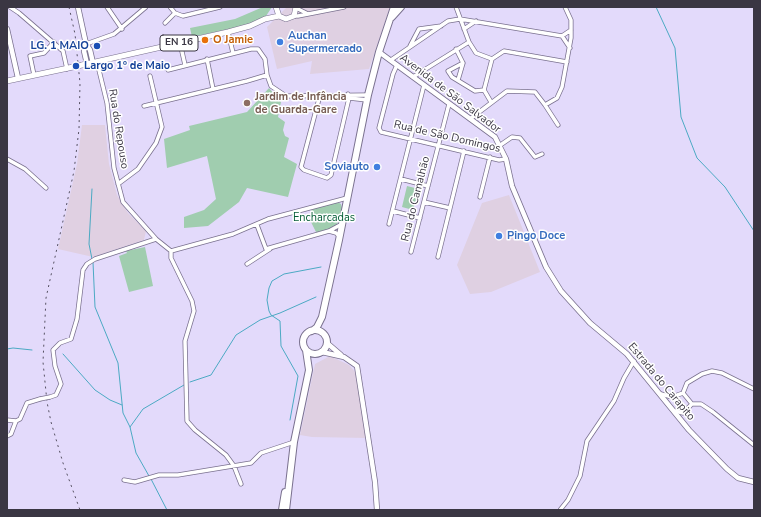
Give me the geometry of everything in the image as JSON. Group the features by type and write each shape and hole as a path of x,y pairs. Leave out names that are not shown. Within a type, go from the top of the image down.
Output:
{"highway":[{"path":"309,370 304,344 305,337 317,327 322,317 379,52 392,10 401,7"},
{"path":"282,510 309,370 327,343 322,317"},
{"path":"312,331 319,331 325,336"},
{"path":"306,350 312,353 320,352"},
{"path":"286,510 288,479"}],"main road":[{"path":"294,16 296,7"},
{"name":"EN 16","path":"265,19 276,8 279,16 286,20 294,16"},
{"name":"EN 16","path":"7,81 228,32 250,26 265,19 279,16"}],"street":[{"path":"8,7 54,42 62,51 70,68"},
{"path":"78,7 86,44 95,62"},
{"path":"106,7 122,29"},
{"path":"86,44 114,34 122,29 146,7"},
{"path":"170,7 175,13 183,16 208,8 220,7"},
{"path":"296,7 310,14"},
{"path":"294,16 344,7"},
{"path":"456,7 469,42 476,53 492,58"},
{"path":"545,105 557,98 562,87 570,48 570,20 565,7"},
{"path":"165,23 175,13"},
{"path":"391,60 448,22 460,19 562,36 571,30"},
{"path":"464,29 476,21"},
{"path":"409,48 418,29 442,26"},
{"path":"7,29 18,78"},
{"path":"228,32 233,53"},
{"path":"562,36 570,48"},
{"path":"34,75 30,56 44,53 54,42"},
{"path":"413,77 469,42"},
{"path":"180,43 185,65"},
{"path":"84,65 84,51 86,44"},
{"path":"168,70 207,59 251,49 258,49 265,59 267,75 271,86 286,96 320,95 368,98"},
{"path":"456,49 464,63 458,80"},
{"path":"491,102 484,90 492,58 504,51 567,62"},
{"name":"Avenida de São Salvador","path":"379,52 495,137 506,159 512,186 546,267"},
{"path":"207,59 214,89"},
{"name":"Rua do Repouso","path":"95,62 106,103 114,168 123,202 156,239 171,251"},
{"path":"464,63 448,71 458,80 475,91 484,90"},
{"name":"Rua de São Domingos","path":"397,65 393,74 379,128 381,132 490,157 506,159"},
{"path":"144,106 267,75"},
{"path":"118,184 138,169 156,144 162,127 158,103 150,76"},
{"path":"389,224 424,85"},
{"path":"470,119 507,91 529,91 535,92 558,125"},
{"path":"320,95 301,167 304,170 327,178 330,175 348,96"},
{"name":"Rua do Camalhão","path":"411,252 449,104"},
{"path":"500,146 512,137 520,138 535,158 542,154"},
{"path":"438,257 464,151"},
{"path":"480,197 490,157"},
{"path":"7,159 25,169 46,188"},
{"path":"401,179 428,186"},
{"path":"241,484 234,466 221,449 195,430 186,421 185,341 194,311 192,301 171,258 171,251 268,220 347,198"},
{"path":"424,202 450,208"},
{"path":"393,211 420,218"},
{"path":"247,264 270,249 329,231 342,224"},
{"path":"256,225 266,249 270,249"},
{"path":"329,231 336,233 340,237"},
{"path":"7,436 11,434 16,421 20,419 27,403 56,395 61,384 55,366 53,350 60,342 71,339 77,319 83,270 86,264 95,259 156,239"},
{"name":"Estrada do Carapito","path":"546,267 561,291 590,323 611,338 634,361 683,422 727,469 738,478 754,482"},
{"path":"327,343 357,366 375,482 377,510"},
{"path":"320,352 344,357"},
{"path":"560,510 568,500 580,476 587,441 614,402 624,378 634,361"},
{"path":"661,394 672,398 683,393 687,383 702,374 712,371 722,373 754,389"},
{"path":"683,393 692,404"},
{"path":"670,406 672,398"},
{"path":"683,422 683,413 692,404 701,404 754,445"},
{"path":"675,411 683,413"},
{"path":"7,420 16,421"},
{"path":"124,480 135,482 159,475 178,475 251,463 261,453 294,442"}],"shaded area":[{"path":"287,7 390,7 369,69 310,74 312,61 277,69 267,27"},
{"path":"82,125 105,125 109,164 117,195 128,213 146,231 144,240 93,257 58,249 77,164"},
{"path":"509,195 540,272 491,292 470,294 457,265 482,203"},
{"path":"330,356 349,365 356,373 359,383 367,438 312,437 300,435 315,364"}],"green space":[{"path":"263,7 272,7 266,16 249,25 192,37 190,28 235,19"},
{"path":"269,88 281,102 278,117 285,122 283,130 285,136 289,138 284,157 297,164 288,197 247,188 239,202 208,226 184,228 184,217 204,210 216,199 207,156 167,168 164,139 190,130 189,126 247,112"},
{"path":"407,186 419,189 413,210 402,207"},
{"name":"Encharcadas","path":"336,201 341,204 342,208 336,228 326,232 316,232 311,222 311,208"},
{"path":"145,247 153,286 129,292 119,256 127,253 126,251"}],"waterway":[{"path":"656,7 675,48 681,117 697,158 725,187 754,231"},
{"path":"92,189 89,244 92,259"},
{"path":"93,262 95,307 118,363 123,413 130,427"},
{"path":"290,420 298,376 281,346 280,321 271,315 269,311 267,300 269,288 272,281 284,274 321,267"},
{"path":"190,382 211,375 236,335 260,320 316,297"},
{"path":"7,349 13,348 32,350"},
{"path":"63,354 95,390 110,400 122,405"},
{"path":"149,476 136,453 130,427 143,409 184,385"},
{"path":"151,479 167,510"}],"railway":[{"path":"69,7 75,34 80,83 79,129 74,171 46,298 43,362 47,402 51,422 63,463 80,510"}],"place":[{"name":"O Jamie","path":"205,40"},
{"name":"Auchan Supermercado","path":"280,42"},
{"name":"LG. 1 MAIO","path":"97,46"},
{"name":"Largo 1º de Maio","path":"76,66"},
{"name":"Jardim de Infância de Guarda-Gare","path":"247,103"},
{"name":"Soviauto","path":"377,167"},
{"name":"Pingo Doce","path":"499,236"}]}
